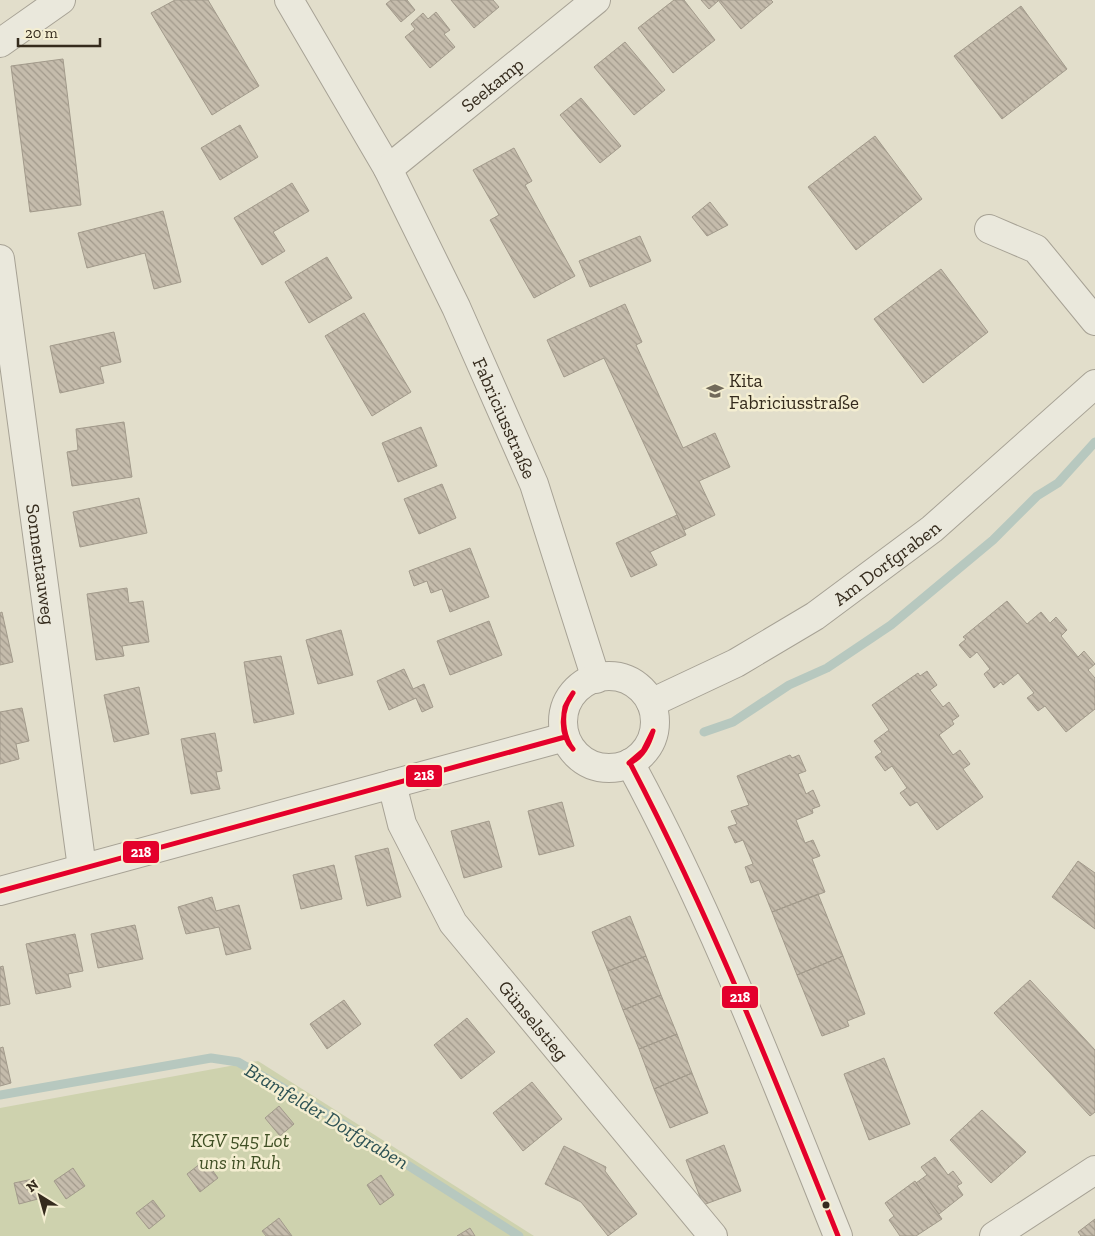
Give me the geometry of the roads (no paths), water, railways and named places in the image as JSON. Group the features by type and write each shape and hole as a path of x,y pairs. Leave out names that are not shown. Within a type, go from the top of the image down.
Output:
{"street":[{"path":"0,43 61,0"},
{"name":"Fabriciusstraße","path":"289,0 388,169 456,307 534,484 596,678"},
{"name":"Seekamp","path":"388,169 596,0"},
{"path":"989,229 1036,249 1095,321"},
{"name":"Sonnentauweg","path":"0,258 82,868"},
{"name":"Am Dorfgraben","path":"651,703 736,663 823,610 932,529 1095,384"},
{"path":"614,676 629,681 642,690 651,703 654,716 654,730 650,744 642,755 630,763 604,768 591,765 580,758 571,748 565,737 563,722 566,706 573,693 585,683 596,678 614,676"},
{"path":"0,891 565,737"},
{"path":"630,763 716,939 838,1236"},
{"name":"Günselstieg","path":"392,784 402,824 453,923 713,1236"},
{"path":"994,1236 1095,1170"}],"waterway":[{"path":"704,732 733,722 789,685 827,668 891,625 993,540 1037,496 1058,483 1095,442"},
{"name":"Bramfelder Dorfgraben","path":"0,1095 211,1058 238,1062 321,1110 519,1236"}],"place":[{"name":"Kita Fabriciusstraße","path":"715,391"}],"park label":[{"name":"KGV 545 Lot uns in Ruh","path":"240,1151"}]}
